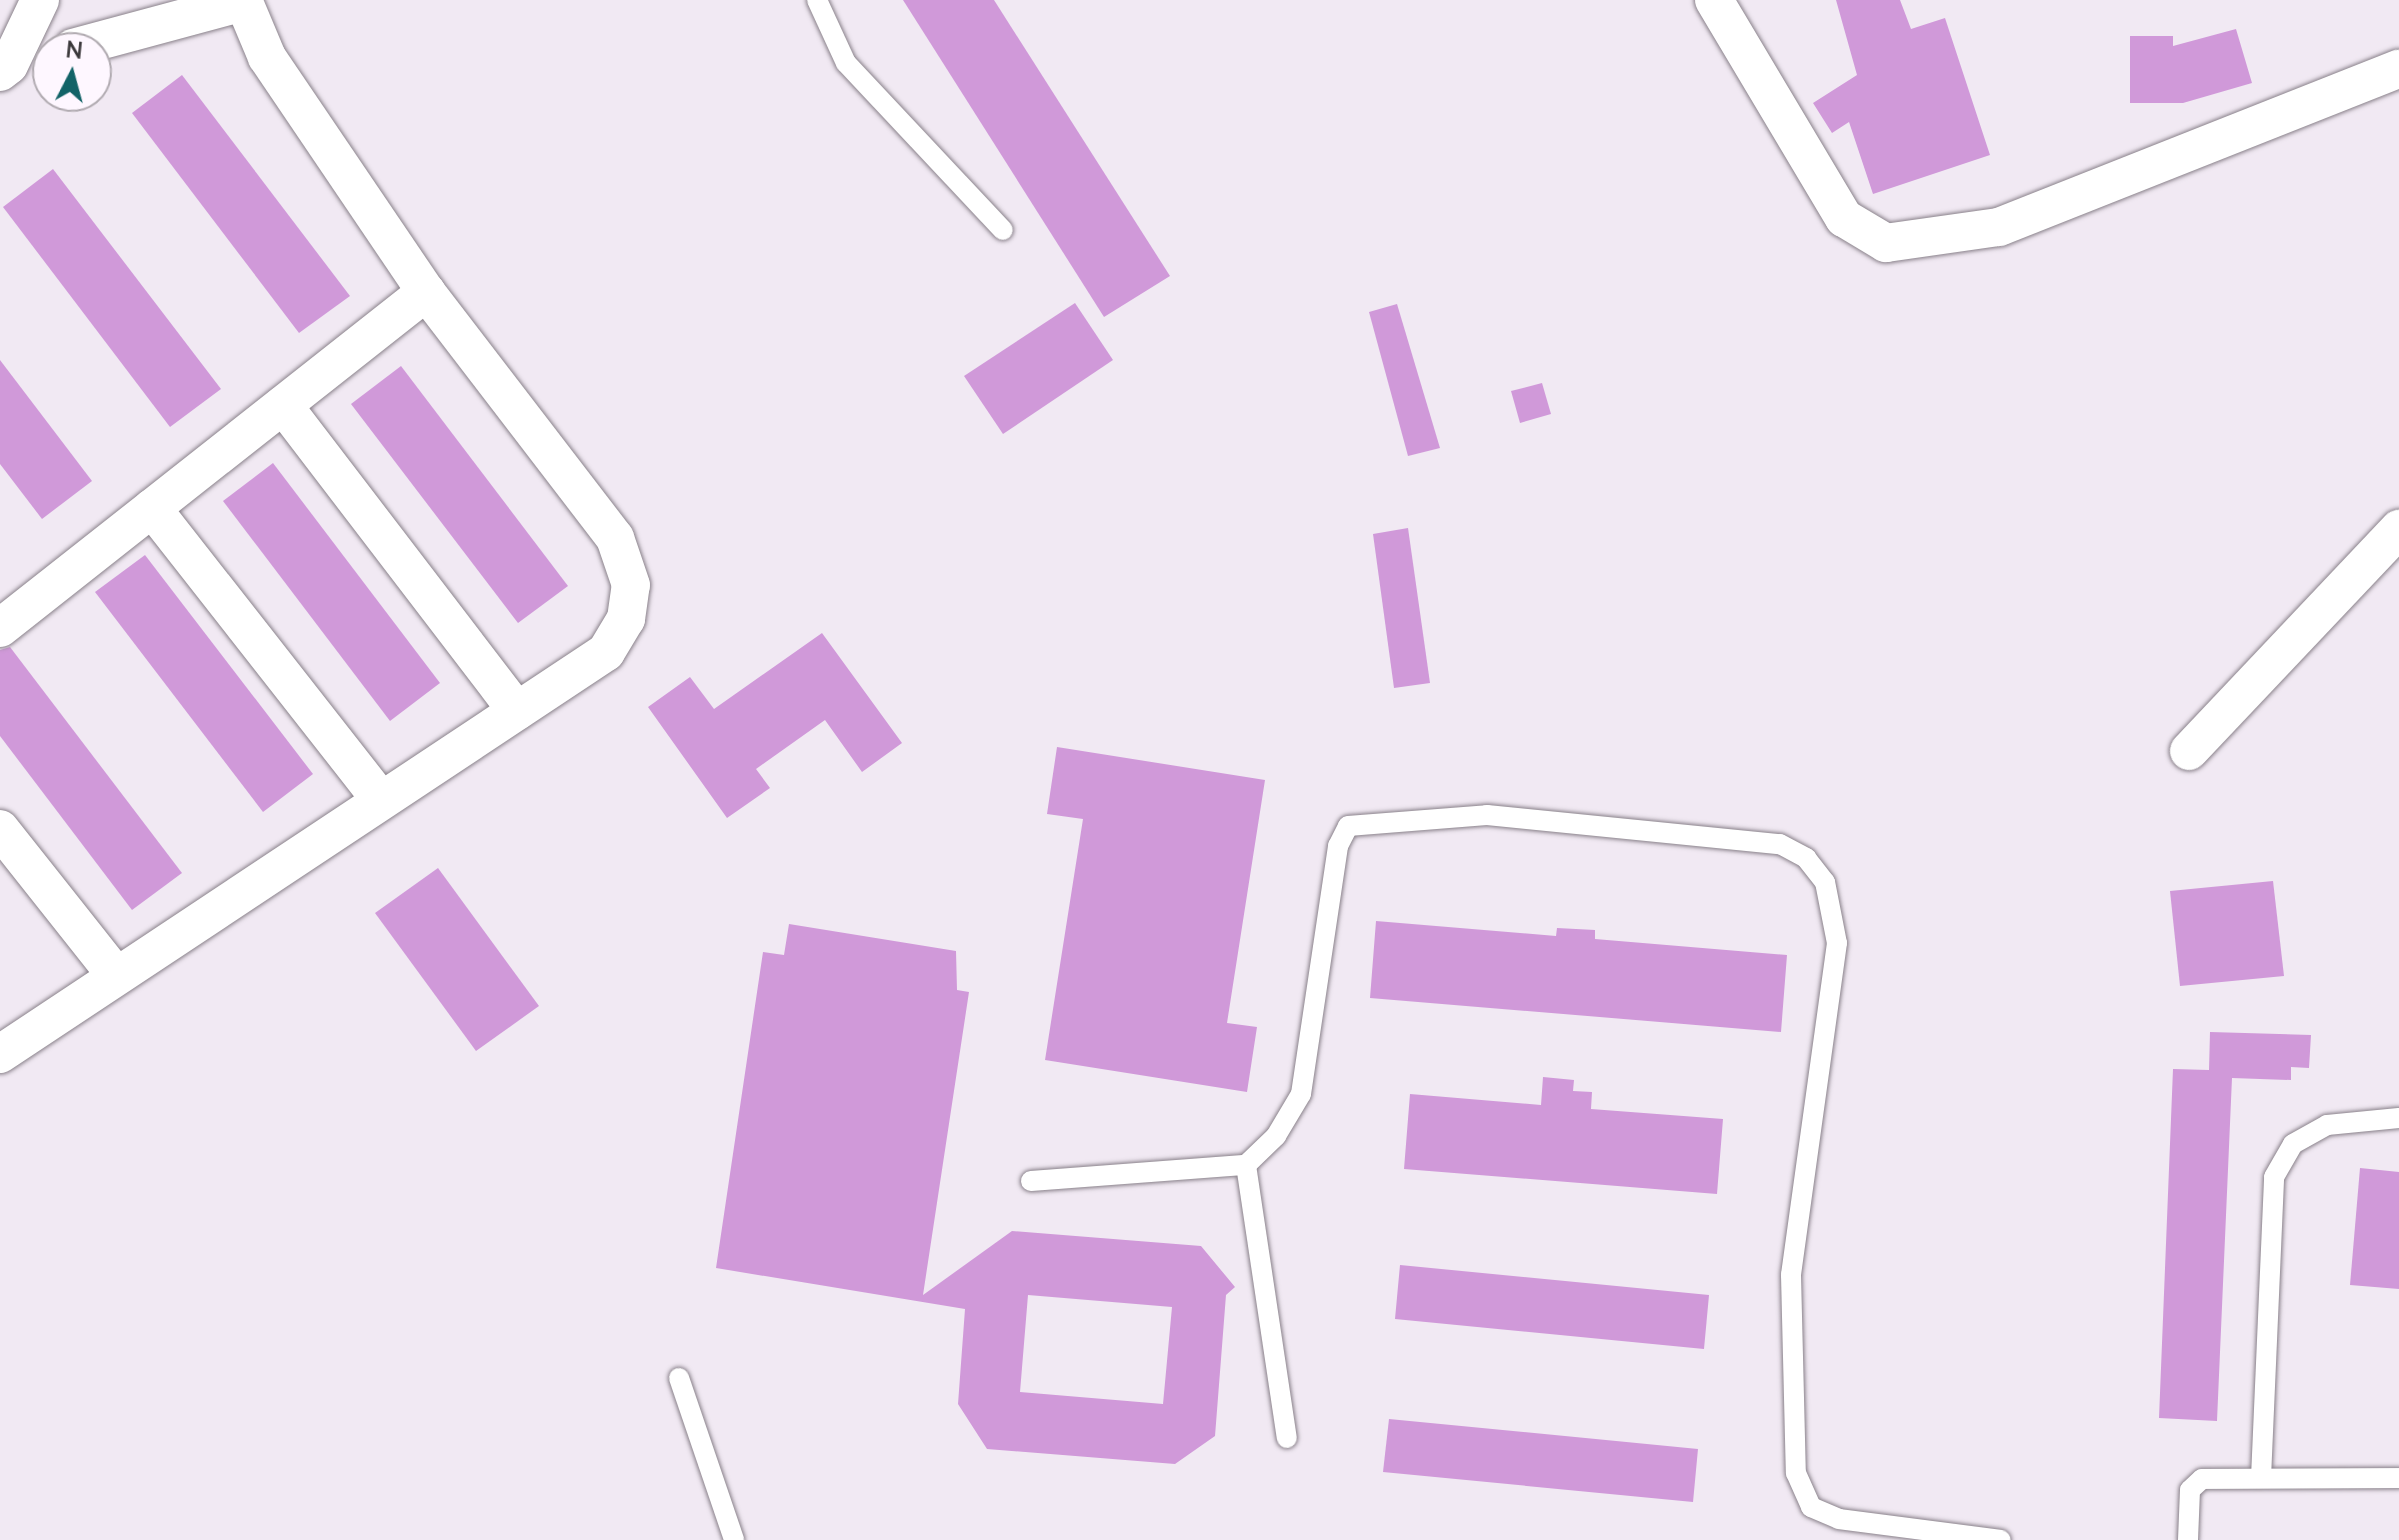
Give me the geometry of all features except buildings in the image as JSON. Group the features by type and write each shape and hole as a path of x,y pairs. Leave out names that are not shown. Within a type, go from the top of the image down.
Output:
{"street":[{"path":"5,69 40,0"},
{"path":"1714,0 1844,218 1886,243 1999,227 2399,69"},
{"path":"0,1054 114,973 606,652 626,619 631,585 615,538 426,292 267,57 243,1 112,37"},
{"path":"5,69 32,60"},
{"path":"0,628 426,292"},
{"path":"283,405 517,711"},
{"path":"152,508 381,800"},
{"path":"2189,751 2399,529"},
{"path":"0,829 114,973"}],"lane":[{"path":"817,0 846,63 1003,230"},
{"path":"1031,1181 1246,1165 1276,1136 1301,1094 1338,846 1348,826 1487,815 1780,844 1806,858 1825,882 1837,943 1791,1275 1796,1473 1811,1507 1839,1519 2001,1540"},
{"path":"2261,1478 2274,1177 2293,1144 2327,1125 2399,1118"},
{"path":"1246,1165 1287,1438"},
{"path":"679,1378 734,1540"},
{"path":"2188,1540 2193,1482 2261,1478 2399,1478"}]}
